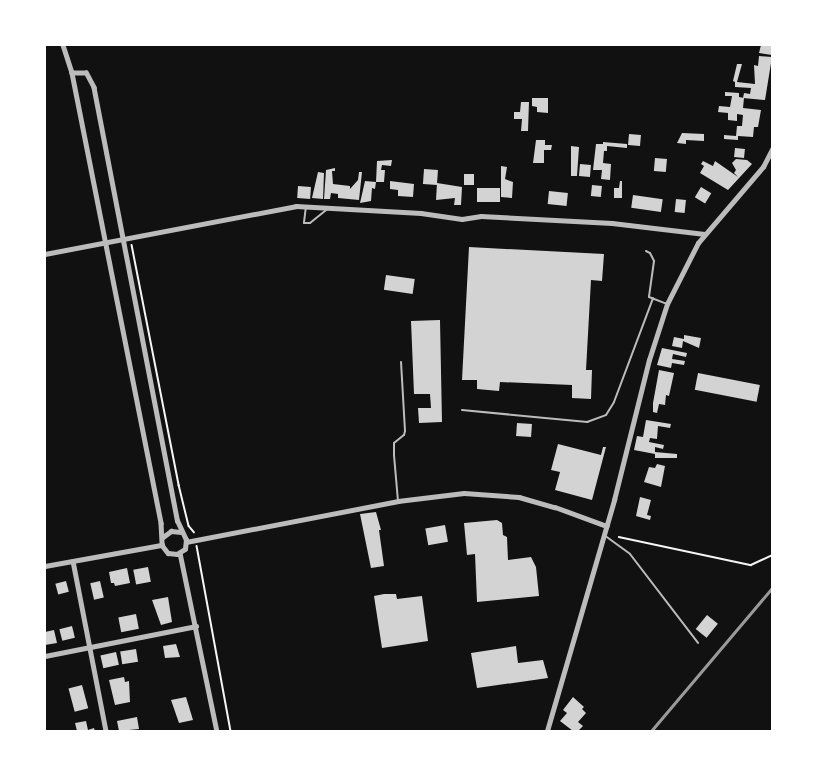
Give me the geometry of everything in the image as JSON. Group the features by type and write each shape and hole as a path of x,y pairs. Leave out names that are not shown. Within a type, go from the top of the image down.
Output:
{"street":[{"path":"63,45 72,73 106,242 163,538 162,545 169,553 180,553"},
{"path":"72,73 86,73 93,85 181,532 186,542"},
{"path":"547,731 607,526 645,371 668,304 687,262 704,234 759,172 772,149"},
{"path":"45,254 288,207 306,206 462,219 481,216 612,224 704,234"},
{"path":"186,542 398,501 455,494 498,494 555,507 607,526"},
{"path":"163,538 171,531 181,532"},
{"path":"186,542 180,553 217,731"},
{"path":"45,566 162,545"},
{"path":"73,561 106,731"},
{"path":"45,656 196,626"}],"lane":[{"path":"306,206 304,223 310,224 328,208"},
{"path":"646,251 651,253 654,261 649,297 668,304"},
{"path":"462,410 587,422 606,415 614,402 653,298"},
{"path":"398,501 393,455 394,443 404,435 405,431 401,362"},
{"path":"604,535 630,554 698,643"}],"path":[{"path":"131,237 179,485 189,526 196,540 231,731"},
{"path":"604,535 652,542 751,565 772,555"}],"building":[{"path":"761,45 772,45 772,55 759,53"},
{"path":"759,56 772,57 765,100 743,98 744,93 750,94 751,88 735,87 733,81 737,64 742,64 737,82 755,84 754,65 758,66"},
{"path":"725,92 739,93 739,97 744,98 743,108 761,110 758,127 754,127 753,137 738,136 738,140 724,139 724,135 736,136 737,126 742,126 743,115 737,114 737,121 728,120 728,113 718,112 719,106 730,107 732,96 725,96"},
{"path":"532,98 548,98 548,113 537,112 537,107 532,106"},
{"path":"521,102 529,102 528,131 521,131 522,119 514,119 514,112 520,112"},
{"path":"682,133 704,134 704,141 686,140 686,144 677,143"},
{"path":"629,134 641,135 640,146 628,145"},
{"path":"536,140 545,140 545,145 552,145 551,150 544,150 544,163 533,163"},
{"path":"603,142 627,144 627,148 607,146 607,151 604,151 603,163 611,164 610,180 601,179 602,170 593,170 596,144 603,144"},
{"path":"571,146 579,147 577,176 571,176"},
{"path":"735,148 745,149 744,158 734,157"},
{"path":"655,158 667,159 666,172 654,171"},
{"path":"736,159 747,160 752,164 728,190 700,173 704,166 701,164 703,161 713,166 715,161 738,177 734,173 736,170 732,163"},
{"path":"392,160 391,166 382,165 381,170 385,170 384,182 376,182 377,161"},
{"path":"580,164 591,165 590,177 579,176"},
{"path":"501,166 507,167 505,179 513,182 512,198 501,197"},
{"path":"335,168 335,171 332,171 333,184 350,186 350,189 358,180 359,172 362,172 359,200 338,198 338,194 331,193 330,199 324,199 326,170"},
{"path":"424,169 438,170 437,185 423,184"},
{"path":"318,172 324,173 323,199 312,198"},
{"path":"464,174 474,174 474,185 464,185"},
{"path":"365,181 376,182 375,189 372,188 371,201 360,203"},
{"path":"390,181 414,184 413,197 398,196 398,190 390,189"},
{"path":"620,181 622,181 622,198 614,198 614,188 619,188"},
{"path":"437,183 462,187 461,205 454,205 455,198 436,200"},
{"path":"592,185 602,186 601,197 591,196"},
{"path":"298,186 311,187 310,199 297,198"},
{"path":"701,187 711,193 705,203 695,197"},
{"path":"477,188 500,188 500,202 477,202"},
{"path":"549,191 568,193 567,206 548,204"},
{"path":"633,195 663,199 661,212 631,208"},
{"path":"676,199 686,200 685,213 675,212"},
{"path":"469,247 604,254 602,281 591,280 586,370 592,370 591,399 572,398 572,385 500,382 499,391 477,389 477,380 462,380"},
{"path":"386,275 415,279 413,294 384,290"},
{"path":"440,320 442,422 419,423 418,408 431,408 430,394 414,394 411,321"},
{"path":"684,335 701,338 699,348 683,341 682,348 672,346 674,337 684,339"},
{"path":"662,348 687,353 686,357 673,354 672,359 685,361 684,365 672,363 671,368 657,365"},
{"path":"659,370 674,373 669,396 666,395 665,405 659,404 657,413 653,412 653,403"},
{"path":"698,373 760,385 757,402 695,390"},
{"path":"646,420 671,424 670,428 658,426 657,439 650,438 649,442 664,445 663,449 655,447 655,452 677,454 677,458 655,458 655,454 634,450 637,436 643,437"},
{"path":"517,423 532,424 531,437 516,436"},
{"path":"558,444 601,455 603,447 606,447 592,500 555,490 560,472 551,470"},
{"path":"657,464 665,466 661,487 644,482 649,467 655,468"},
{"path":"640,497 651,500 647,515 651,516 650,520 636,516"},
{"path":"376,512 381,530 379,530 384,566 371,568 360,514"},
{"path":"497,520 502,523 503,535 507,537 508,560 531,557 536,567 539,596 477,602 475,554 467,555 464,523"},
{"path":"445,525 448,542 428,545 425,528"},
{"path":"148,567 151,582 136,585 133,570"},
{"path":"127,568 130,583 115,586 111,583 109,572"},
{"path":"66,581 69,592 58,594 55,584"},
{"path":"100,581 104,598 94,600 90,583"},
{"path":"396,594 397,599 422,596 428,641 382,648 374,596"},
{"path":"168,597 172,622 161,625 152,600"},
{"path":"136,614 139,629 121,632 118,617"},
{"path":"707,615 718,624 707,638 696,629"},
{"path":"72,626 75,638 62,641 59,629"},
{"path":"54,630 57,643 45,645 45,632"},
{"path":"176,644 180,657 165,658 163,646"},
{"path":"516,646 518,663 543,660 548,678 477,688 471,653"},
{"path":"136,649 138,662 122,664 120,652"},
{"path":"116,652 119,665 103,668 100,656"},
{"path":"124,677 125,682 129,681 130,702 115,705 109,680"},
{"path":"82,685 88,708 75,712 68,689"},
{"path":"186,697 193,720 179,723 171,700"},
{"path":"573,697 584,707 582,709 586,713 578,722 583,726 578,731 573,731 560,721 567,713 563,710"},
{"path":"137,717 139,729 119,731 117,721"},
{"path":"86,721 88,730 94,728 95,731 77,731 75,723"}],"railway":[{"path":"651,731 772,588"}]}
